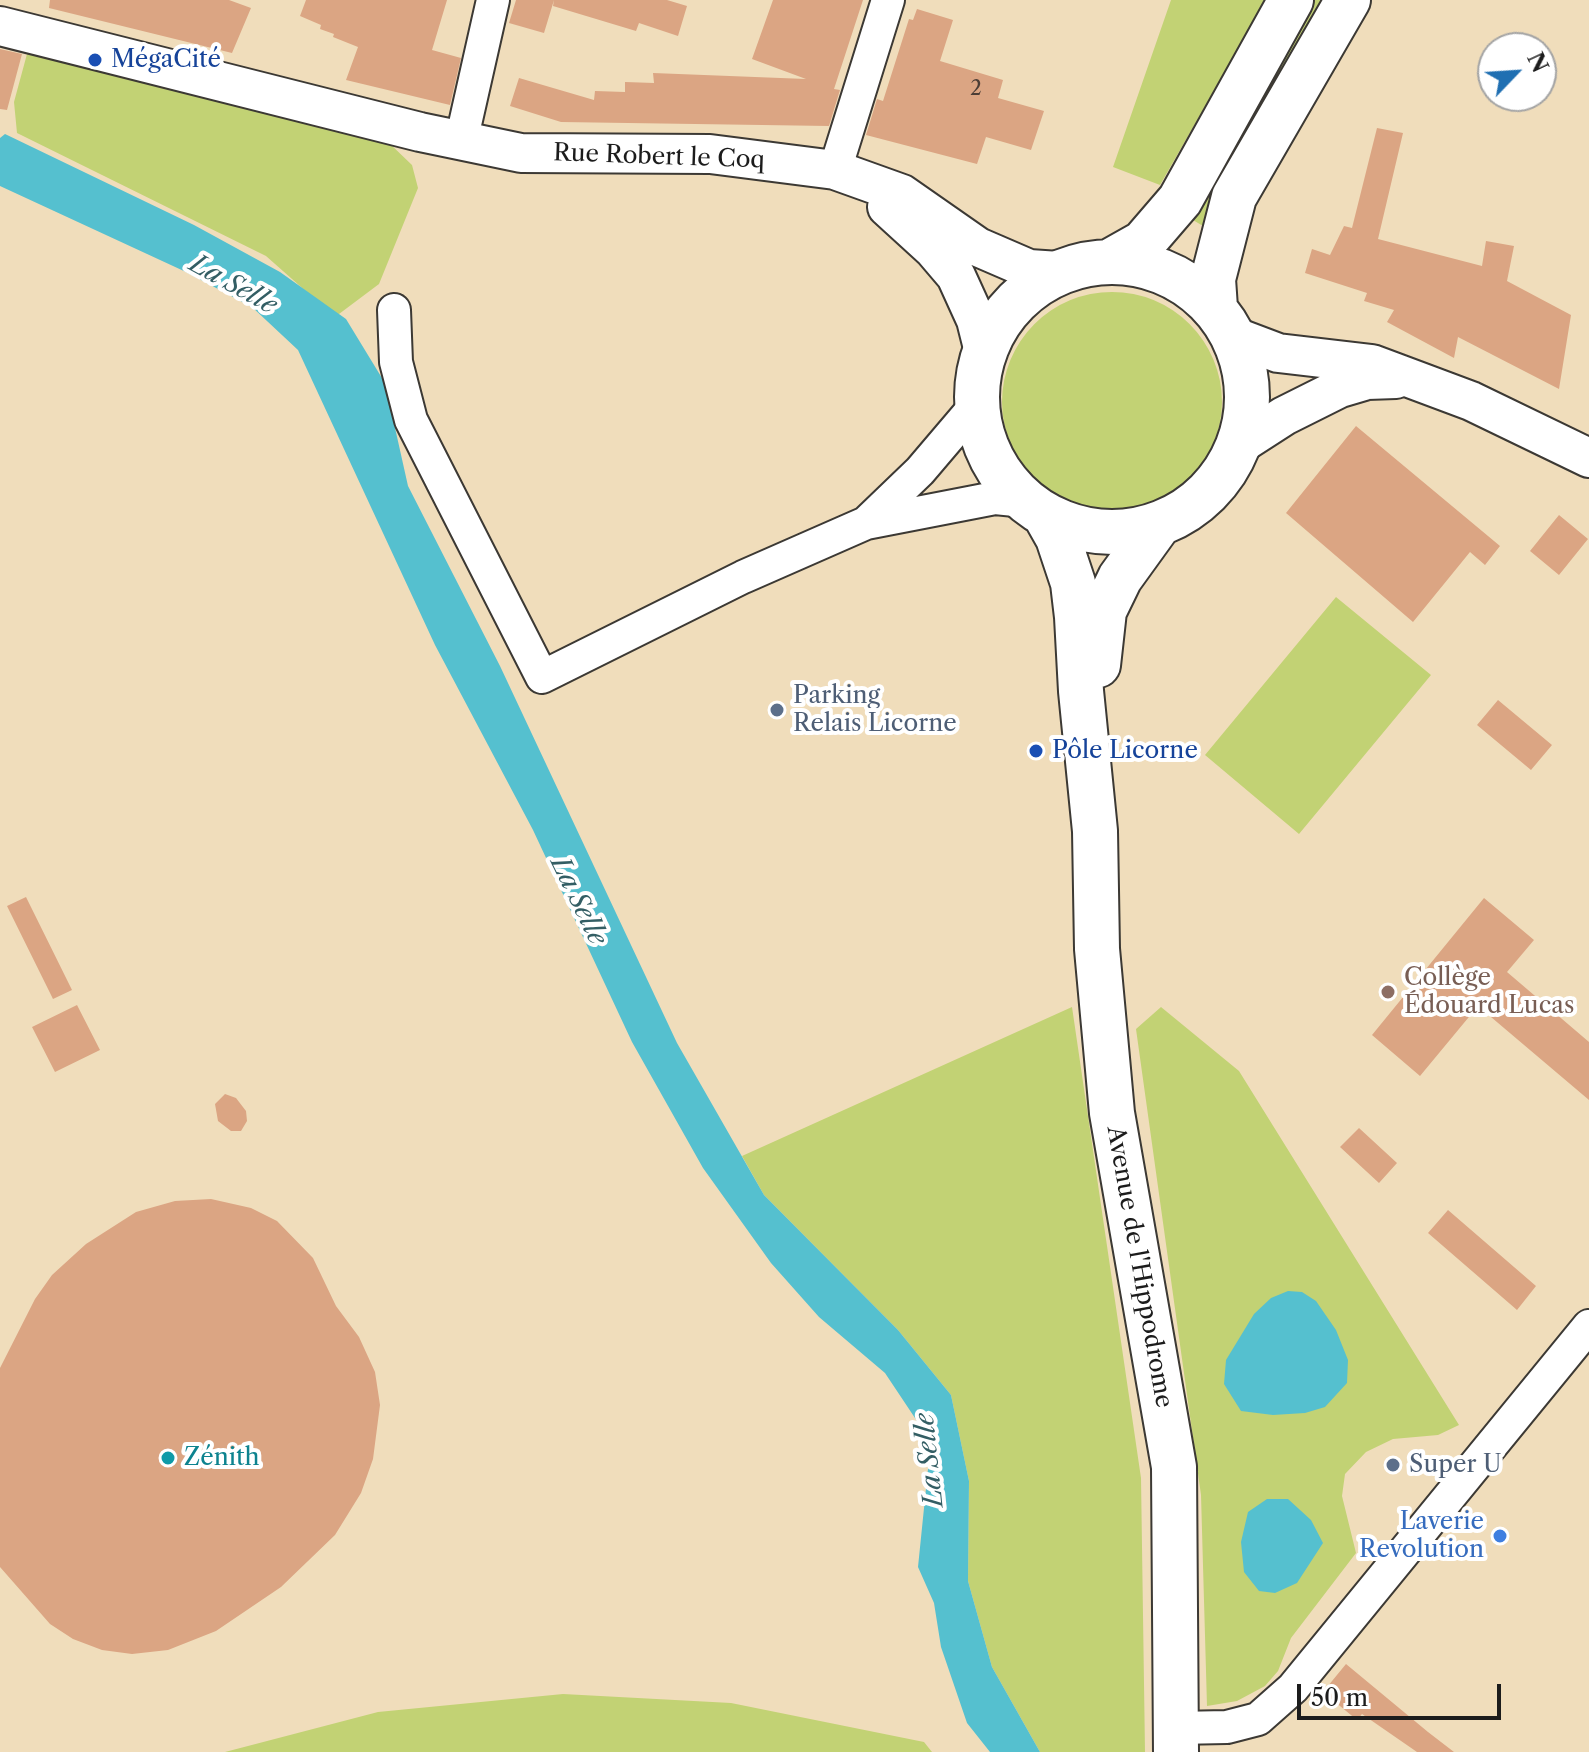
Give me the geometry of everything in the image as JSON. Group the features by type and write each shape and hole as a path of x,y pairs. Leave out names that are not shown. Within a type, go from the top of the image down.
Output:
{"main road":[{"path":"1111,261 1143,243 1180,200 1291,0"},
{"path":"1224,322 1185,282 1150,266 1111,261 1059,271 1035,285 1013,303 996,326 984,352 977,404 981,432 991,458 1035,508 1072,526 1101,532 1130,531 1159,524 1185,511 1207,493 1226,471 1239,445 1247,408 1245,371 1224,322 1213,279 1234,197 1348,0"},
{"name":"Avenue de l'Hippodrome","path":"1035,508 1058,538 1073,583 1092,783 1097,949 1112,1113 1174,1467 1176,1740"},
{"name":"Avenue de l'Hippodrome","path":"1092,783 1098,641 1104,611 1120,578 1159,524"}],"street":[{"path":"461,142 493,0"},
{"path":"888,0 845,174 933,249 956,276 976,320 984,352"},
{"name":"Rue Robert le Coq","path":"0,26 461,142 521,153 710,154 845,174 902,194 978,247 1029,269 1059,271"},
{"path":"394,310 396,362 411,420 542,677 743,577 866,523 995,498 1035,508"},
{"path":"1224,322 1278,353 1372,364 1471,401 1589,458"},
{"path":"1239,445 1284,416 1340,388 1367,380 1410,379"},
{"path":"866,523 920,471 977,404"},
{"path":"1176,1740 1258,1719 1293,1688 1589,1326"}],"green space":[{"path":"1171,0 1266,0 1160,185 1113,167"},
{"path":"1310,0 1333,0 1208,229 1188,217"},
{"path":"27,54 353,128 387,141 412,165 418,188 379,284 335,317 266,256 17,133 14,102"},
{"path":"1112,292 1154,300 1190,324 1214,360 1222,402 1214,444 1190,480 1154,504 1112,512 1070,504 1034,480 1010,444 1002,402 1010,360 1034,324 1070,300"},
{"path":"1336,597 1431,675 1299,834 1205,755"},
{"path":"1072,1007 1141,1478 1145,1752 1040,1752 992,1667 968,1581 969,1481 951,1395 898,1330 764,1195 742,1156"},
{"path":"1161,1007 1239,1071 1459,1425 1438,1435 1393,1439 1366,1452 1345,1474 1342,1496 1356,1553 1291,1638 1278,1671 1265,1686 1237,1701 1207,1706 1201,1495 1136,1029"},
{"path":"563,1694 731,1703 924,1742 932,1752 225,1752 378,1712"}],"water":[{"name":"La Selle","path":"5,134 194,225 280,272 346,319 385,383 408,486 500,666 677,1043 764,1195 898,1330 951,1395 969,1481 968,1581 992,1667 1040,1752 990,1752 967,1723 941,1647 934,1603 918,1567 929,1459 923,1430 885,1373 819,1317 771,1263 703,1168 632,1042 533,830 435,645 298,350 252,307 186,272 0,186 0,138"},
{"path":"1288,1291 1302,1292 1316,1301 1336,1330 1348,1360 1347,1383 1325,1407 1305,1413 1273,1415 1241,1411 1224,1384 1226,1360 1254,1314 1271,1298"},
{"path":"1267,1499 1288,1499 1311,1520 1323,1543 1297,1583 1275,1593 1259,1591 1244,1572 1241,1542 1248,1512"}],"building":[{"path":"50,0 229,0 251,8 232,53 49,8"},
{"path":"306,0 447,0 432,50 461,58 450,105 346,80 358,47 333,37 334,34 320,29 321,25 300,16"},
{"path":"516,0 554,0 544,33 509,23"},
{"path":"554,0 667,0 687,6 678,36 639,23 636,31 553,6"},
{"path":"773,0 863,0 834,89 840,90 829,126 561,122 510,106 519,78 594,100 595,91 625,92 625,82 654,83 653,73 806,79 752,59"},
{"path":"917,9 953,20 940,61 1003,80 998,98 1044,111 1031,150 986,137 977,164 866,135 877,99 883,101 909,19 913,20"},
{"path":"0,49 22,54 7,110 0,109"},
{"path":"1377,128 1403,133 1378,239 1482,266 1486,241 1514,246 1507,281 1571,315 1559,389 1458,337 1454,358 1387,322 1394,310 1364,301 1367,293 1305,273 1312,249 1330,255 1344,226 1352,228"},
{"path":"1356,426 1500,546 1485,565 1470,552 1413,622 1286,513"},
{"path":"1559,515 1588,539 1559,575 1530,551"},
{"path":"1498,700 1552,745 1531,770 1477,725"},
{"path":"26,897 72,990 53,999 7,906"},
{"path":"1484,898 1534,940 1507,972 1589,1042 1589,1100 1478,1006 1420,1076 1372,1035"},
{"path":"77,1005 100,1050 55,1072 32,1027"},
{"path":"225,1094 236,1098 246,1111 247,1121 241,1131 231,1131 218,1121 215,1104"},
{"path":"1359,1128 1397,1163 1379,1183 1340,1147"},
{"path":"211,1199 251,1208 277,1221 313,1258 336,1306 359,1337 375,1372 380,1405 373,1459 361,1493 335,1535 281,1587 216,1631 168,1650 132,1654 102,1650 73,1639 50,1624 0,1567 0,1368 35,1299 52,1275 86,1244 136,1212 175,1201"},
{"path":"1448,1210 1536,1286 1517,1310 1428,1233"},
{"path":"1346,1664 1454,1752 1417,1752 1362,1714 1357,1720 1323,1692"}],"place":[{"name":"MégaCité","path":"95,60"},
{"name":"Parking Relais Licorne","path":"777,710"},
{"name":"Pôle Licorne","path":"1036,751"},
{"name":"Collège Édouard Lucas","path":"1388,992"},
{"name":"Zénith","path":"168,1458"},
{"name":"Super U","path":"1393,1465"},
{"name":"Laverie Revolution","path":"1500,1536"}]}
